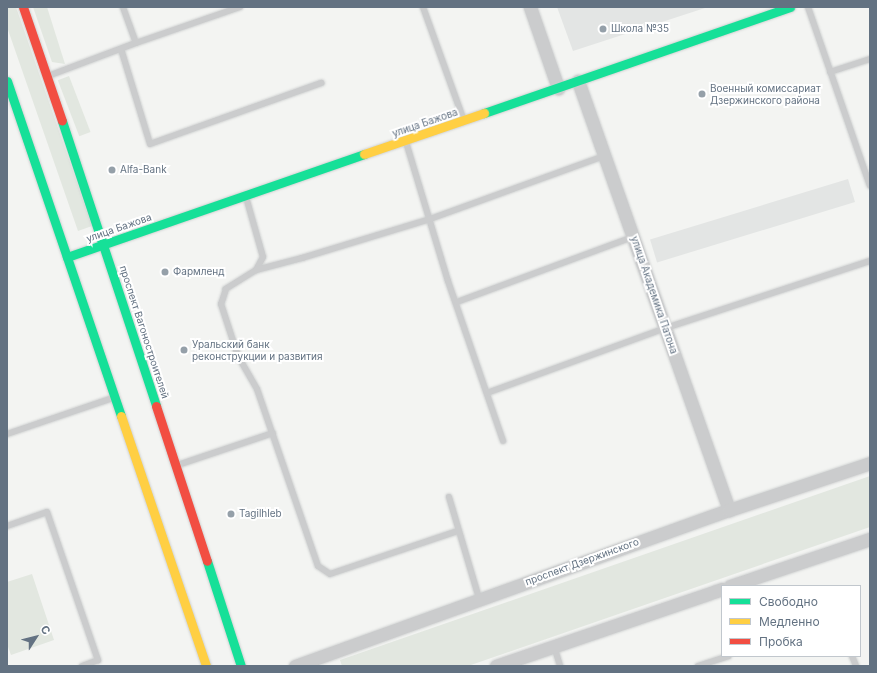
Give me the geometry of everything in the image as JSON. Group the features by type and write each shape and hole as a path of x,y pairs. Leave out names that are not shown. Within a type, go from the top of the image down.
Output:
{"main road":[{"name":"проспект Вагоностроителей","path":"22,7 104,244 241,666"},
{"name":"улица Бажова","path":"67,257 406,142 790,7"},
{"path":"7,81 206,666"}],"street":[{"path":"530,7 558,88"},
{"name":"улица Академика Патона","path":"578,81 729,510"},
{"name":"проспект Дзержинского","path":"295,666 480,598 729,510 870,463"},
{"path":"733,585 870,539"},
{"path":"496,666 721,589"}],"lane":[{"path":"123,7 136,43"},
{"path":"46,76 240,7"},
{"path":"423,7 464,121"},
{"path":"808,7 870,186"},
{"path":"121,49 150,144 322,83"},
{"path":"830,72 870,59"},
{"path":"406,142 503,441"},
{"path":"458,531 330,574 318,566 257,389 238,356 221,304 226,290 256,270 302,258 430,219 604,156"},
{"path":"246,196 263,257 256,270"},
{"path":"457,302 633,237"},
{"path":"487,393 666,328 870,261"},
{"path":"7,434 115,397"},
{"path":"176,466 273,433"},
{"path":"449,497 458,531 480,598"},
{"path":"7,526 48,512 98,660 82,666"},
{"path":"554,646 560,666"},
{"path":"698,666 725,657"}],"shaded area":[{"path":"7,7 16,7 92,226 78,231 7,27"},
{"path":"33,7 47,7 65,64 52,62"},
{"name":"Школа №35","path":"557,7 708,7 573,51"},
{"path":"69,76 91,132 79,136 58,80"},
{"path":"848,179 855,202 657,262 650,240"},
{"path":"870,476 870,527 468,666 342,666 340,660"},
{"path":"32,574 54,640 11,655 7,644 7,582"}],"traffic: fast":[{"path":"484,113 790,7"},
{"path":"7,81 121,416"},
{"path":"62,121 156,406"},
{"path":"67,257 364,154"},
{"path":"207,561 241,666"}],"traffic: slow":[{"path":"364,154 484,113"},
{"path":"121,416 206,666"}],"traffic: jam":[{"path":"23,7 62,121"},
{"path":"156,406 207,561"}],"place":[{"name":"Школа №35","path":"603,29"},
{"name":"Военный комиссариат Дзержинского района","path":"702,94"},
{"name":"Alfa-Bank","path":"112,170"},
{"name":"Фармленд","path":"165,272"},
{"name":"Уральский банк реконструкции и развития","path":"184,350"},
{"name":"Tagilhleb","path":"231,514"}]}
